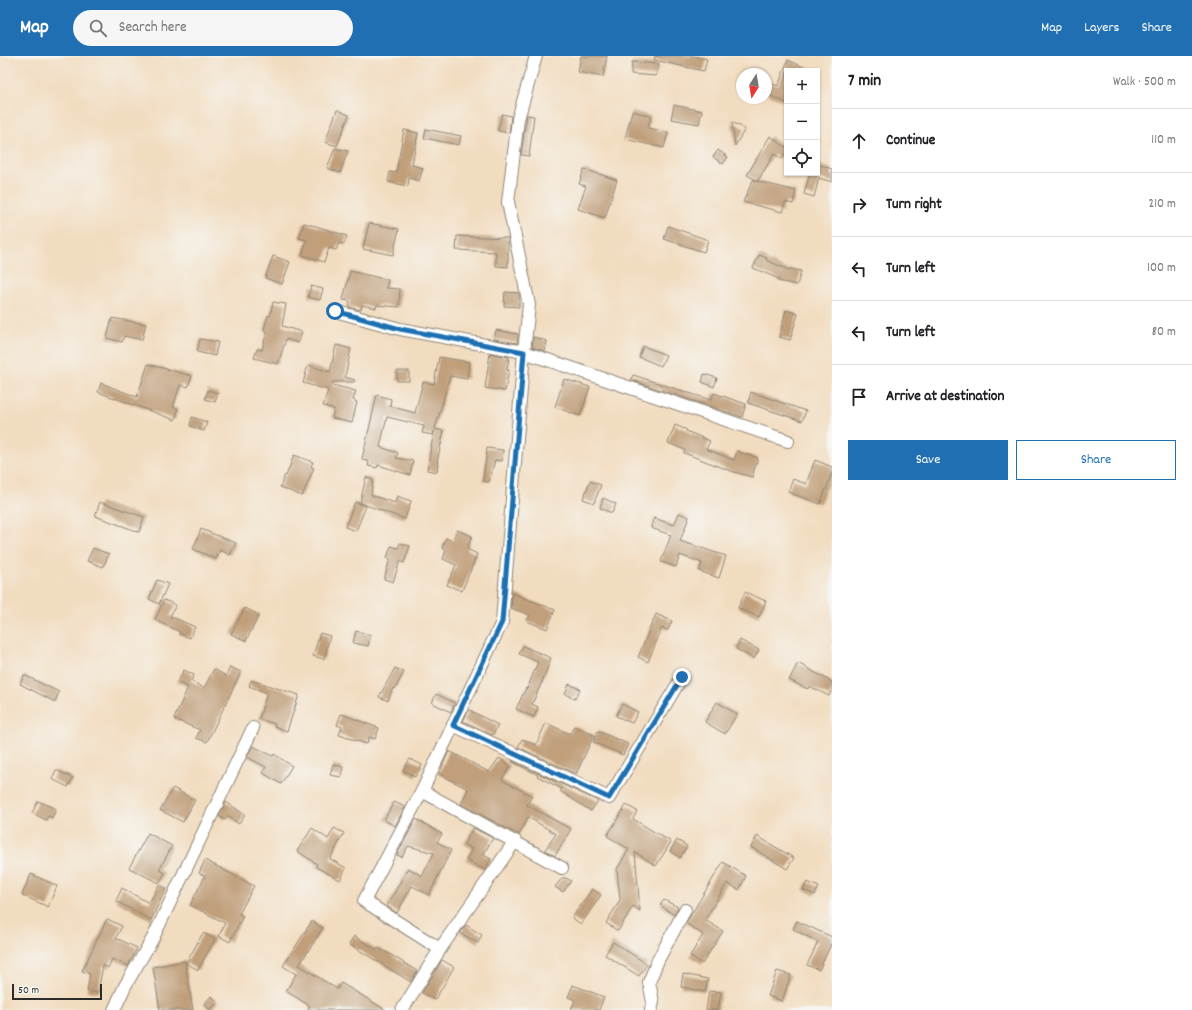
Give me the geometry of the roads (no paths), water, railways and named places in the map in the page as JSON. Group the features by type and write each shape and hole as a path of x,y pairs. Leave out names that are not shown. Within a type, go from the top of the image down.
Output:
{"street":[{"path":"440,948 364,901 422,791 502,622 529,305 508,202 518,119 536,56"},
{"path":"335,311 400,329 524,352 788,441"},
{"path":"453,725 609,798 682,677"},
{"path":"114,1010 125,986 153,938 253,728"},
{"path":"422,791 562,868"},
{"path":"402,1010 440,948 514,841"},
{"path":"651,1010 653,1002 649,982 658,960 685,910"}]}
